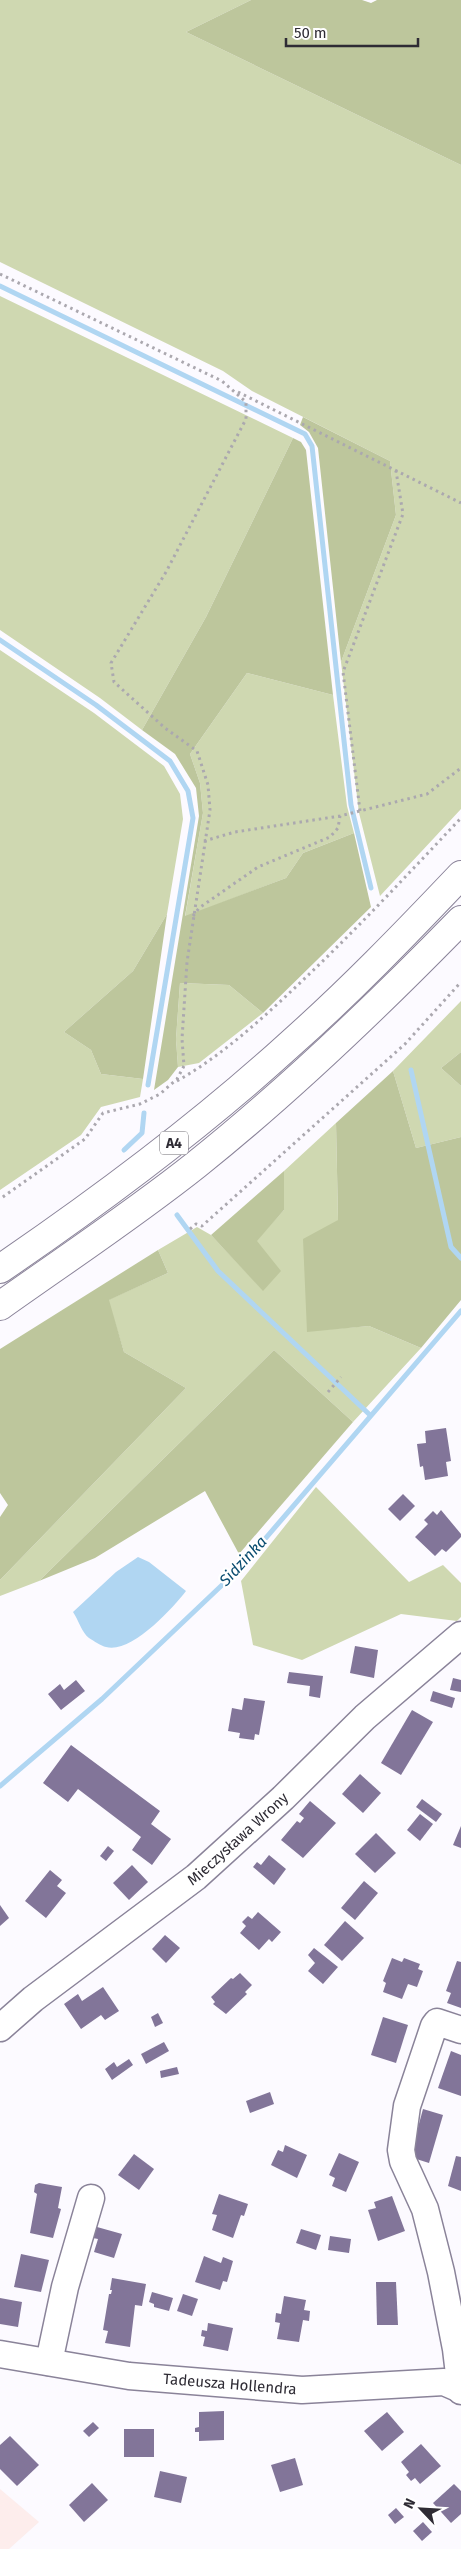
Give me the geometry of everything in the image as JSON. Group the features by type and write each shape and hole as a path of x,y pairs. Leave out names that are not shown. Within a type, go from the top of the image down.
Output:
{"highway":[{"name":"A4","path":"0,1269 139,1170 236,1092 336,1002 461,876"},
{"name":"A4","path":"7,1301 114,1226 196,1164 282,1094 356,1026 461,920"}],"street":[{"name":"Mieczysława Wrony","path":"0,2028 33,1998 196,1877 283,1798 365,1717 461,1636"},
{"path":"461,2030 437,2022 434,2026 407,2106 400,2141 403,2161 425,2210 441,2272 456,2348 461,2390"},
{"path":"49,2362 65,2286 91,2198"},
{"name":"Tadeusza Hollendra","path":"0,2354 129,2376 302,2390 444,2382 461,2390"}],"path":[{"path":"0,274 222,381 236,391 461,503"},
{"path":"0,1199 85,1140 103,1113 116,1108 140,1104 160,1094 172,1083 184,1066 182,1039 192,918 210,810 208,785 197,751 165,728 114,682 111,663 166,572 246,419 246,402 236,391"},
{"path":"360,811 343,672 402,514 396,471"},
{"path":"204,841 235,832 340,816 427,794 461,768"},
{"path":"192,918 199,908 258,868 330,837 338,828 340,816"},
{"path":"172,1083 201,1067 265,1016 355,931 461,818"},
{"path":"190,1228 196,1224 202,1226 405,1044 461,982"},
{"path":"328,1392 342,1377"}],"shaded area":[{"path":"0,2489 39,2522 9,2549 0,2549"}],"green space":[{"path":"0,0 251,0 186,32 461,165 461,809 380,896 359,813 341,662 396,515 390,461 252,391 223,371 0,262"},
{"path":"251,0 362,0 371,3 377,0 461,0 461,165 186,32"},
{"path":"0,296 293,438 206,617 142,730 100,698 0,630"},
{"path":"303,417 390,461 396,515 341,662 318,448 309,432 300,425"},
{"path":"293,438 301,442 306,450 333,695 247,673 190,754 200,783 203,813 185,916 286,878 303,853 354,833 371,907 263,1013 229,985 180,983 176,1039 178,1067 168,1080 154,1090 199,816 196,788 175,754 142,730 206,617"},
{"path":"0,650 94,713 164,766 180,794 183,819 167,914 133,971 64,1032 91,1050 101,1074 143,1079 140,1097 101,1107 81,1135 0,1190"},
{"path":"247,673 333,695 347,806 354,833 303,853 286,878 185,917 203,813 200,783 190,754"},
{"path":"167,914 143,1079 101,1074 91,1050 64,1032 133,971"},
{"path":"180,983 229,985 263,1013 199,1063 178,1067 176,1039"},
{"path":"461,1001 461,1052 441,1068 461,1086 461,1137 416,1148 393,1071"},
{"path":"461,1052 461,1086 441,1068"},
{"path":"393,1071 416,1148 461,1137 461,1300 421,1348 369,1326 307,1332 303,1239 338,1220 336,1123"},
{"path":"336,1123 338,1220 307,1331 369,1326 421,1348 353,1422 274,1350 39,1581 0,1596 0,1580 186,1388 124,1352 108,1300 168,1273 158,1250 197,1227 211,1235 263,1290 256,1241 284,1210 284,1171"},
{"path":"284,1171 284,1210 257,1241 281,1271 263,1291 211,1235"},
{"path":"158,1250 168,1273 109,1300 124,1352 186,1388 0,1580 0,1517 8,1505 0,1493 0,1349"},
{"path":"274,1350 353,1422 239,1554 205,1491 95,1558 39,1581"},
{"path":"316,1487 409,1582 443,1565 461,1583 461,1617 457,1621 401,1614 302,1660 253,1645 241,1581"}],"water":[{"path":"138,1557 149,1562 186,1591 161,1618 139,1637 127,1644 106,1647 87,1636 73,1612 116,1572"}],"building":[{"path":"446,1428 451,1461 446,1462 448,1476 425,1480 423,1466 420,1467 417,1444 426,1443 425,1431"},
{"path":"403,1494 415,1506 400,1521 388,1509"},
{"path":"441,1510 461,1534 461,1537 446,1552 442,1549 435,1556 415,1537 428,1524 424,1520 433,1511 437,1515"},
{"path":"355,1646 378,1650 374,1678 350,1673"},
{"path":"289,1672 323,1676 320,1698 309,1696 310,1686 287,1683"},
{"path":"453,1678 461,1680 461,1692 450,1690"},
{"path":"76,1680 85,1691 61,1710 48,1694 60,1684 64,1690"},
{"path":"433,1691 455,1698 452,1708 430,1701"},
{"path":"244,1698 265,1701 259,1735 255,1734 254,1740 239,1738 240,1733 228,1731 232,1708 242,1710"},
{"path":"412,1710 433,1722 401,1775 381,1763"},
{"path":"71,1745 160,1811 151,1824 171,1839 152,1865 132,1850 141,1837 78,1789 68,1802 43,1783"},
{"path":"360,1774 381,1793 363,1813 342,1794"},
{"path":"422,1799 442,1814 436,1822 416,1807"},
{"path":"310,1801 336,1823 303,1858 281,1840 297,1821 300,1823 304,1818 299,1814"},
{"path":"420,1814 433,1824 420,1841 407,1830"},
{"path":"461,1826 461,1848 453,1845"},
{"path":"376,1833 396,1853 375,1873 355,1854"},
{"path":"108,1846 114,1851 106,1861 100,1856"},
{"path":"269,1855 286,1869 274,1885 253,1867 257,1862 261,1865"},
{"path":"132,1865 148,1882 129,1900 113,1883"},
{"path":"50,1870 62,1880 57,1886 66,1893 46,1918 25,1901"},
{"path":"364,1881 378,1893 355,1920 341,1908"},
{"path":"0,1905 9,1918 0,1926"},
{"path":"258,1912 281,1932 272,1942 269,1939 259,1950 240,1933 246,1926 242,1922 248,1916 252,1919"},
{"path":"345,1921 364,1938 342,1961 324,1945"},
{"path":"165,1935 180,1948 166,1963 152,1949"},
{"path":"314,1948 338,1967 323,1984 308,1971 315,1963 308,1955"},
{"path":"392,1958 402,1962 404,1958 420,1964 418,1969 423,1971 417,1987 408,1984 402,1999 383,1992 386,1983 383,1981"},
{"path":"457,1961 461,1962 461,2008 447,2003 451,1993 446,1991"},
{"path":"240,1973 252,1985 245,1992 247,1994 226,2014 213,2004 215,2002 211,1997 231,1978 233,1979"},
{"path":"103,1987 119,2011 105,2020 101,2015 81,2029 64,2004 78,1994 82,2001"},
{"path":"158,2013 163,2023 155,2027 151,2017"},
{"path":"383,2017 408,2025 396,2063 371,2055"},
{"path":"164,2042 169,2051 146,2064 141,2054"},
{"path":"451,2051 461,2055 461,2096 438,2088"},
{"path":"129,2059 133,2065 112,2080 105,2069 114,2062 117,2067"},
{"path":"177,2067 179,2074 161,2078 160,2071"},
{"path":"270,2092 274,2104 250,2113 246,2101"},
{"path":"423,2109 443,2115 429,2163 410,2157"},
{"path":"285,2145 307,2155 297,2178 271,2165 278,2150 283,2152"},
{"path":"339,2153 359,2162 346,2192 332,2186 335,2178 329,2175"},
{"path":"134,2154 154,2169 139,2190 118,2175"},
{"path":"456,2156 461,2157 461,2191 448,2186"},
{"path":"39,2183 62,2187 58,2208 61,2209 53,2238 30,2233 37,2194 34,2192 35,2185"},
{"path":"219,2194 248,2204 244,2216 241,2215 233,2238 212,2230 217,2215 212,2214"},
{"path":"392,2196 405,2231 378,2241 368,2210 376,2208 374,2202"},
{"path":"97,2227 122,2234 114,2258 94,2252 98,2239 93,2238"},
{"path":"301,2229 321,2235 316,2250 296,2243"},
{"path":"330,2236 351,2239 349,2253 328,2250"},
{"path":"21,2254 49,2260 41,2292 14,2287"},
{"path":"204,2256 221,2263 223,2257 233,2261 227,2282 223,2281 220,2290 195,2282"},
{"path":"112,2278 146,2284 142,2306 135,2305 130,2347 105,2343 108,2331 103,2330 109,2294 111,2294 112,2290 110,2290"},
{"path":"376,2282 396,2282 398,2325 377,2325"},
{"path":"152,2292 173,2298 169,2311 154,2307 154,2304 149,2302"},
{"path":"183,2294 198,2299 192,2316 177,2311"},
{"path":"284,2296 306,2300 304,2310 310,2311 309,2321 303,2320 299,2342 277,2339 280,2323 275,2322 276,2313 281,2314"},
{"path":"0,2298 22,2302 18,2327 0,2324"},
{"path":"208,2323 233,2328 228,2351 203,2346 205,2337 201,2336 202,2330 207,2331"},
{"path":"224,2411 224,2440 199,2441 199,2432 195,2432 195,2428 199,2427 199,2412"},
{"path":"387,2412 404,2432 382,2451 364,2431"},
{"path":"93,2422 99,2428 89,2437 83,2431"},
{"path":"124,2429 154,2429 154,2457 124,2457"},
{"path":"10,2436 39,2465 17,2486 0,2469 0,2445"},
{"path":"421,2444 441,2466 420,2484 415,2478 411,2481 406,2475 409,2472 401,2462"},
{"path":"295,2458 303,2485 280,2492 271,2465"},
{"path":"160,2471 187,2477 181,2503 154,2497"},
{"path":"92,2483 108,2500 84,2522 69,2505"},
{"path":"454,2484 461,2491 461,2514 451,2523 433,2503"},
{"path":"396,2508 404,2517 395,2524 388,2515"},
{"path":"423,2522 432,2532 422,2541 413,2531"}],"waterway":[{"path":"0,286 305,434 312,446 351,805 371,888"},
{"path":"0,640 96,705 170,761 188,791 193,818 148,1085"},
{"path":"411,1070 451,1247 461,1258"},
{"path":"124,1150 142,1133 144,1113"},
{"path":"177,1215 218,1271 370,1415"},
{"name":"Sidzinka","path":"0,1786 102,1699 240,1568 461,1311"}]}
